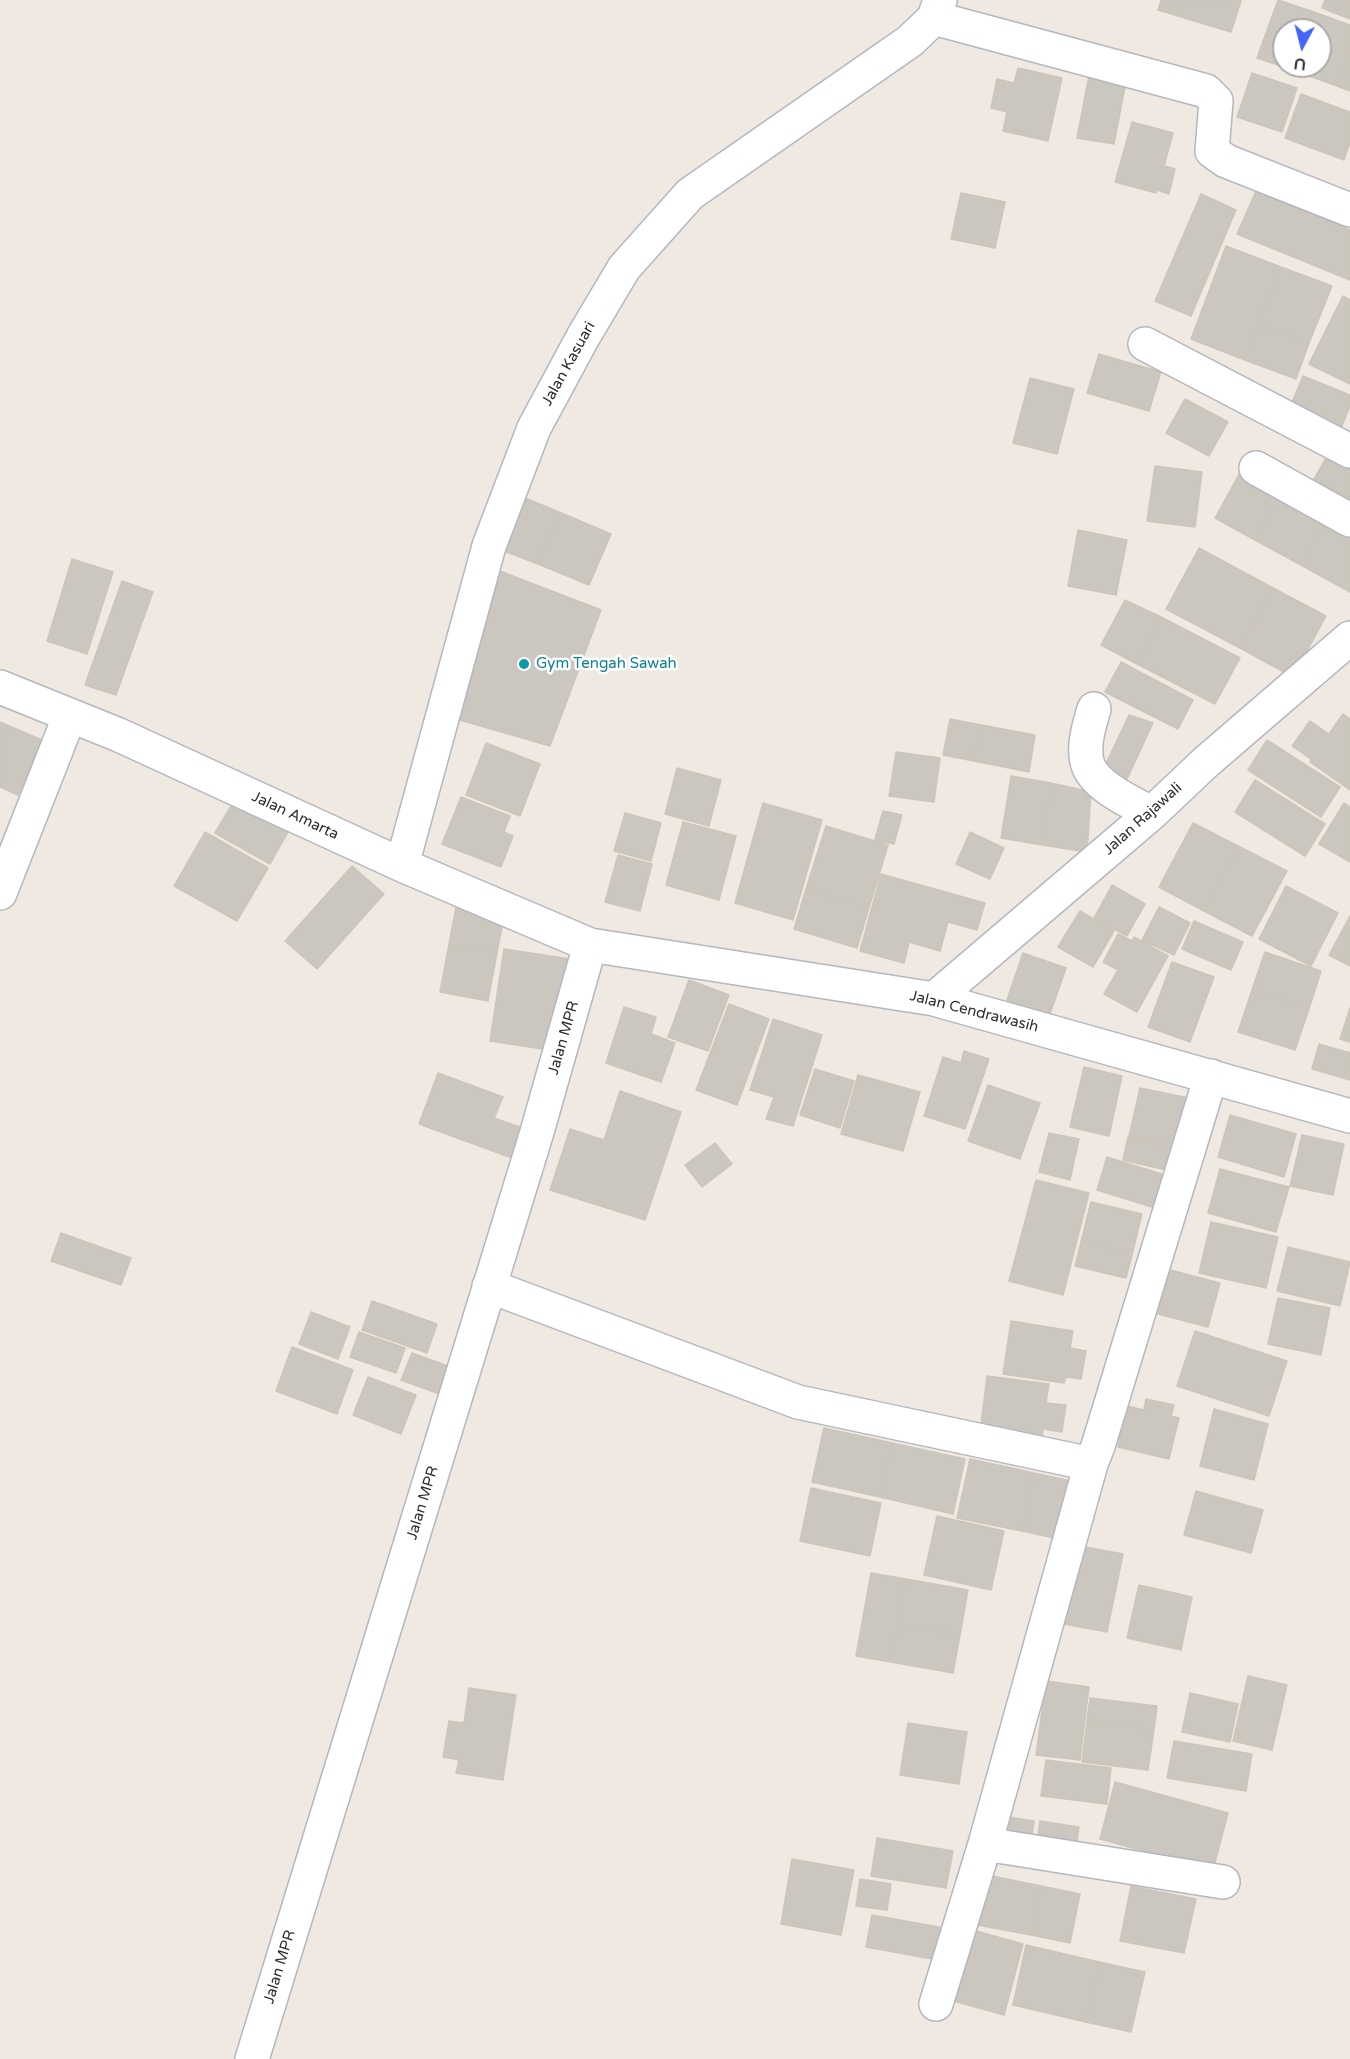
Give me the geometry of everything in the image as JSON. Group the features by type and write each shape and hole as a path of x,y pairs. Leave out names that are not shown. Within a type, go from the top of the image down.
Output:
{"street":[{"path":"937,9 1206,91 1216,101 1212,151 1226,161 1350,210"},
{"name":"Jalan Kasuari","path":"402,866 489,546 534,428 624,268 690,194 910,41 937,9"},
{"path":"1145,344 1350,451"},
{"path":"1256,468 1350,520"},
{"name":"Jalan Rajawali","path":"934,999 1152,813 1206,762 1350,638"},
{"name":"Jalan Amarta","path":"0,687 119,735 402,866 590,945"},
{"path":"1094,709 1087,742 1088,766 1094,776 1126,801 1152,813"},
{"path":"0,893 70,715"},
{"name":"Jalan Cendrawasih","path":"590,945 934,999 1350,1116"},
{"name":"Jalan MPR","path":"252,2059 537,1132 590,945"},
{"path":"936,2004 985,1844 1091,1464 1210,1076"},
{"path":"489,1286 798,1402 1091,1464"},
{"path":"985,1844 1223,1882"}],"building":[{"path":"1161,0 1241,1 1231,32 1158,10"},
{"path":"1278,0 1314,12 1312,18 1272,18 1272,63 1257,58"},
{"path":"1325,0 1350,0 1350,19 1322,8"},
{"path":"1314,12 1331,18 1312,18"},
{"path":"1332,18 1350,25 1350,50 1337,86 1315,78 1332,78"},
{"path":"1350,50 1350,91 1337,86"},
{"path":"1018,68 1062,78 1048,141 1003,131 1007,112 991,108 997,79 1014,83"},
{"path":"1090,70 1127,76 1114,144 1077,138"},
{"path":"1252,73 1297,88 1282,132 1237,117"},
{"path":"1301,94 1350,112 1350,142 1344,160 1285,138"},
{"path":"1132,122 1173,133 1164,166 1175,169 1169,194 1157,190 1156,193 1115,182"},
{"path":"1256,191 1350,230 1350,280 1237,234"},
{"path":"961,193 1005,202 995,248 951,239"},
{"path":"1201,194 1236,210 1191,316 1155,301"},
{"path":"1226,246 1281,267 1245,360 1191,339"},
{"path":"1281,267 1332,286 1309,343 1259,324"},
{"path":"1343,296 1350,300 1350,384 1309,364"},
{"path":"1259,324 1309,343 1296,379 1245,360"},
{"path":"1099,354 1161,372 1149,411 1087,393"},
{"path":"1303,376 1350,395 1350,406 1339,433 1288,412"},
{"path":"1030,378 1074,389 1057,454 1013,443"},
{"path":"1185,399 1228,422 1209,456 1166,433"},
{"path":"1331,449 1350,460 1350,499 1314,479"},
{"path":"1155,466 1202,472 1195,527 1147,521"},
{"path":"1242,469 1282,491 1255,540 1215,518"},
{"path":"1282,491 1328,516 1301,565 1255,540"},
{"path":"525,498 559,512 538,564 504,551"},
{"path":"559,512 611,534 589,585 538,564"},
{"path":"1328,516 1350,528 1350,592 1301,565"},
{"path":"1078,530 1127,540 1116,595 1068,586"},
{"path":"1199,548 1273,588 1240,648 1166,609"},
{"path":"72,559 113,572 87,654 47,641"},
{"name":"Gym Tengah Sawah","path":"492,568 601,610 550,746 453,718"},
{"path":"122,581 153,592 116,695 85,685"},
{"path":"1273,588 1326,616 1293,677 1240,648"},
{"path":"1125,600 1161,617 1137,664 1101,645"},
{"path":"1161,617 1240,658 1215,704 1137,664"},
{"path":"1121,662 1193,700 1178,729 1105,692"},
{"path":"1343,714 1350,719 1350,790 1310,762 1311,759 1292,746 1310,721 1329,734"},
{"path":"1129,715 1153,723 1127,779 1104,768"},
{"path":"950,719 981,725 974,761 943,755"},
{"path":"0,722 42,740 18,795 0,787"},
{"path":"981,725 1035,735 1029,772 974,761"},
{"path":"1267,740 1340,787 1321,817 1248,770"},
{"path":"486,743 540,764 520,816 466,795"},
{"path":"896,752 940,758 934,802 889,796"},
{"path":"677,768 721,780 709,826 665,814"},
{"path":"1011,776 1051,783 1042,845 1001,838"},
{"path":"1255,780 1325,824 1305,856 1235,812"},
{"path":"1051,783 1091,792 1087,852 1042,845"},
{"path":"238,794 292,825 270,864 215,833"},
{"path":"461,797 510,816 504,832 513,836 501,867 442,844"},
{"path":"763,803 822,820 793,920 735,903"},
{"path":"1344,803 1350,807 1350,862 1319,844"},
{"path":"883,811 902,815 894,844 875,840"},
{"path":"625,813 661,823 651,861 614,851"},
{"path":"683,822 736,836 719,900 666,885"},
{"path":"1193,823 1238,846 1204,911 1159,887"},
{"path":"826,826 888,845 869,908 806,889"},
{"path":"205,832 268,868 237,921 174,886"},
{"path":"970,832 1004,848 990,879 956,864"},
{"path":"1238,846 1287,871 1252,936 1204,911"},
{"path":"618,855 652,864 640,911 605,902"},
{"path":"352,866 384,894 317,969 285,941"},
{"path":"881,874 985,903 977,930 948,922 940,951 909,942 904,963 860,951"},
{"path":"1112,885 1145,904 1127,936 1094,918"},
{"path":"1286,886 1338,913 1311,966 1259,939"},
{"path":"806,889 869,908 857,948 794,929"},
{"path":"457,902 505,911 497,953 449,944"},
{"path":"1159,907 1190,923 1174,955 1142,940"},
{"path":"1080,911 1114,931 1093,967 1058,947"},
{"path":"1350,916 1350,966 1329,955"},
{"path":"1194,921 1243,942 1231,970 1182,949"},
{"path":"1118,934 1132,941 1134,937 1168,956 1137,1012 1104,994 1118,970 1103,962"},
{"path":"449,944 497,953 488,1001 440,992"},
{"path":"504,949 570,959 556,1051 490,1041"},
{"path":"1265,952 1321,971 1309,1009 1252,990"},
{"path":"1023,953 1066,968 1050,1014 1041,1011 1038,1021 1016,1014 1019,1004 1007,1000"},
{"path":"1172,962 1214,977 1190,1042 1148,1027"},
{"path":"689,980 729,995 708,1051 668,1037"},
{"path":"1252,990 1309,1009 1295,1050 1238,1032"},
{"path":"729,1004 769,1019 737,1105 696,1090"},
{"path":"624,1007 656,1017 651,1034 675,1043 661,1082 606,1063"},
{"path":"1350,1008 1350,1042 1340,1039"},
{"path":"773,1019 822,1035 793,1126 766,1119 774,1097 750,1090"},
{"path":"1319,1044 1350,1053 1350,1080 1312,1069"},
{"path":"964,1051 989,1059 965,1129 924,1116 943,1057 961,1063"},
{"path":"1084,1067 1122,1076 1109,1136 1070,1127"},
{"path":"815,1069 854,1081 840,1128 800,1115"},
{"path":"438,1073 503,1097 494,1118 523,1128 512,1158 419,1124"},
{"path":"858,1075 920,1092 903,1151 841,1134"},
{"path":"988,1085 1040,1103 1020,1159 968,1141"},
{"path":"1140,1088 1193,1099 1182,1148 1129,1136"},
{"path":"620,1091 681,1112 645,1220 550,1190 570,1129 604,1140"},
{"path":"1230,1115 1296,1134 1284,1177 1218,1157"},
{"path":"1049,1133 1079,1139 1070,1180 1039,1172"},
{"path":"1302,1135 1344,1144 1333,1195 1290,1186"},
{"path":"1128,1137 1171,1147 1166,1170 1123,1160"},
{"path":"715,1143 732,1164 702,1187 685,1165"},
{"path":"1107,1157 1165,1175 1155,1208 1097,1190"},
{"path":"1220,1169 1289,1187 1276,1232 1208,1213"},
{"path":"1036,1180 1089,1193 1063,1295 1009,1281"},
{"path":"1091,1202 1142,1214 1132,1255 1081,1242"},
{"path":"1211,1222 1278,1237 1266,1288 1199,1273"},
{"path":"61,1233 131,1258 121,1285 51,1261"},
{"path":"1081,1242 1132,1255 1126,1278 1075,1266"},
{"path":"1288,1247 1350,1262 1340,1306 1277,1291"},
{"path":"1170,1270 1220,1283 1208,1327 1158,1314"},
{"path":"1278,1298 1330,1308 1321,1355 1268,1344"},
{"path":"372,1301 437,1324 427,1353 362,1330"},
{"path":"311,1312 350,1327 338,1359 299,1344"},
{"path":"1011,1321 1073,1331 1070,1348 1086,1351 1081,1379 1066,1377 1064,1383 1003,1374"},
{"path":"1195,1331 1287,1361 1269,1416 1177,1386"},
{"path":"359,1332 405,1348 396,1373 350,1357"},
{"path":"292,1347 353,1370 337,1414 276,1391"},
{"path":"412,1353 456,1369 445,1396 401,1380"},
{"path":"987,1376 1049,1384 1046,1403 1066,1405 1062,1432 1043,1429 1042,1441 980,1434"},
{"path":"368,1377 416,1395 401,1434 353,1415"},
{"path":"1146,1399 1174,1405 1171,1416 1179,1418 1169,1459 1118,1447 1127,1406 1144,1410"},
{"path":"1214,1409 1268,1424 1254,1480 1200,1466"},
{"path":"824,1428 892,1443 880,1497 812,1482"},
{"path":"892,1443 965,1459 953,1514 880,1497"},
{"path":"970,1459 1034,1473 1022,1531 957,1518"},
{"path":"1034,1473 1071,1481 1059,1539 1022,1531"},
{"path":"811,1488 881,1503 870,1556 800,1541"},
{"path":"1196,1491 1263,1510 1251,1553 1184,1535"},
{"path":"937,1516 1004,1531 991,1590 924,1575"},
{"path":"1080,1546 1123,1554 1107,1632 1064,1624"},
{"path":"871,1573 906,1579 891,1662 856,1656"},
{"path":"906,1579 968,1590 960,1635 898,1624"},
{"path":"1139,1585 1192,1597 1181,1650 1127,1638"},
{"path":"898,1624 960,1635 953,1673 891,1662"},
{"path":"1248,1676 1287,1685 1272,1750 1233,1741"},
{"path":"1046,1681 1089,1687 1080,1760 1036,1755"},
{"path":"469,1688 516,1695 503,1780 456,1773 459,1760 443,1757 449,1721 464,1723"},
{"path":"1190,1693 1238,1704 1230,1742 1182,1732"},
{"path":"1090,1698 1157,1706 1154,1730 1087,1721"},
{"path":"1087,1721 1154,1730 1148,1770 1082,1762"},
{"path":"908,1723 967,1732 959,1784 900,1775"},
{"path":"1174,1741 1252,1754 1246,1791 1167,1778"},
{"path":"1046,1760 1111,1768 1107,1804 1041,1796"},
{"path":"1115,1782 1228,1813 1213,1870 1100,1839"},
{"path":"995,1815 1034,1821 1030,1849 991,1842"},
{"path":"1040,1821 1079,1827 1075,1855 1036,1849"},
{"path":"877,1838 953,1851 946,1888 871,1876"},
{"path":"792,1859 854,1870 841,1935 781,1924"},
{"path":"987,1875 1041,1886 1031,1935 977,1925"},
{"path":"860,1879 891,1884 887,1910 856,1906"},
{"path":"1041,1886 1080,1894 1070,1943 1031,1935"},
{"path":"1131,1886 1196,1899 1184,1953 1120,1941"},
{"path":"872,1915 944,1928 938,1960 866,1947"},
{"path":"969,1929 1023,1944 1004,2015 950,2000"},
{"path":"1026,1945 1099,1962 1086,2022 1013,2005"},
{"path":"1099,1962 1145,1972 1131,2032 1086,2022"}],"place":[{"name":"Gym Tengah Sawah","path":"524,664"}]}
